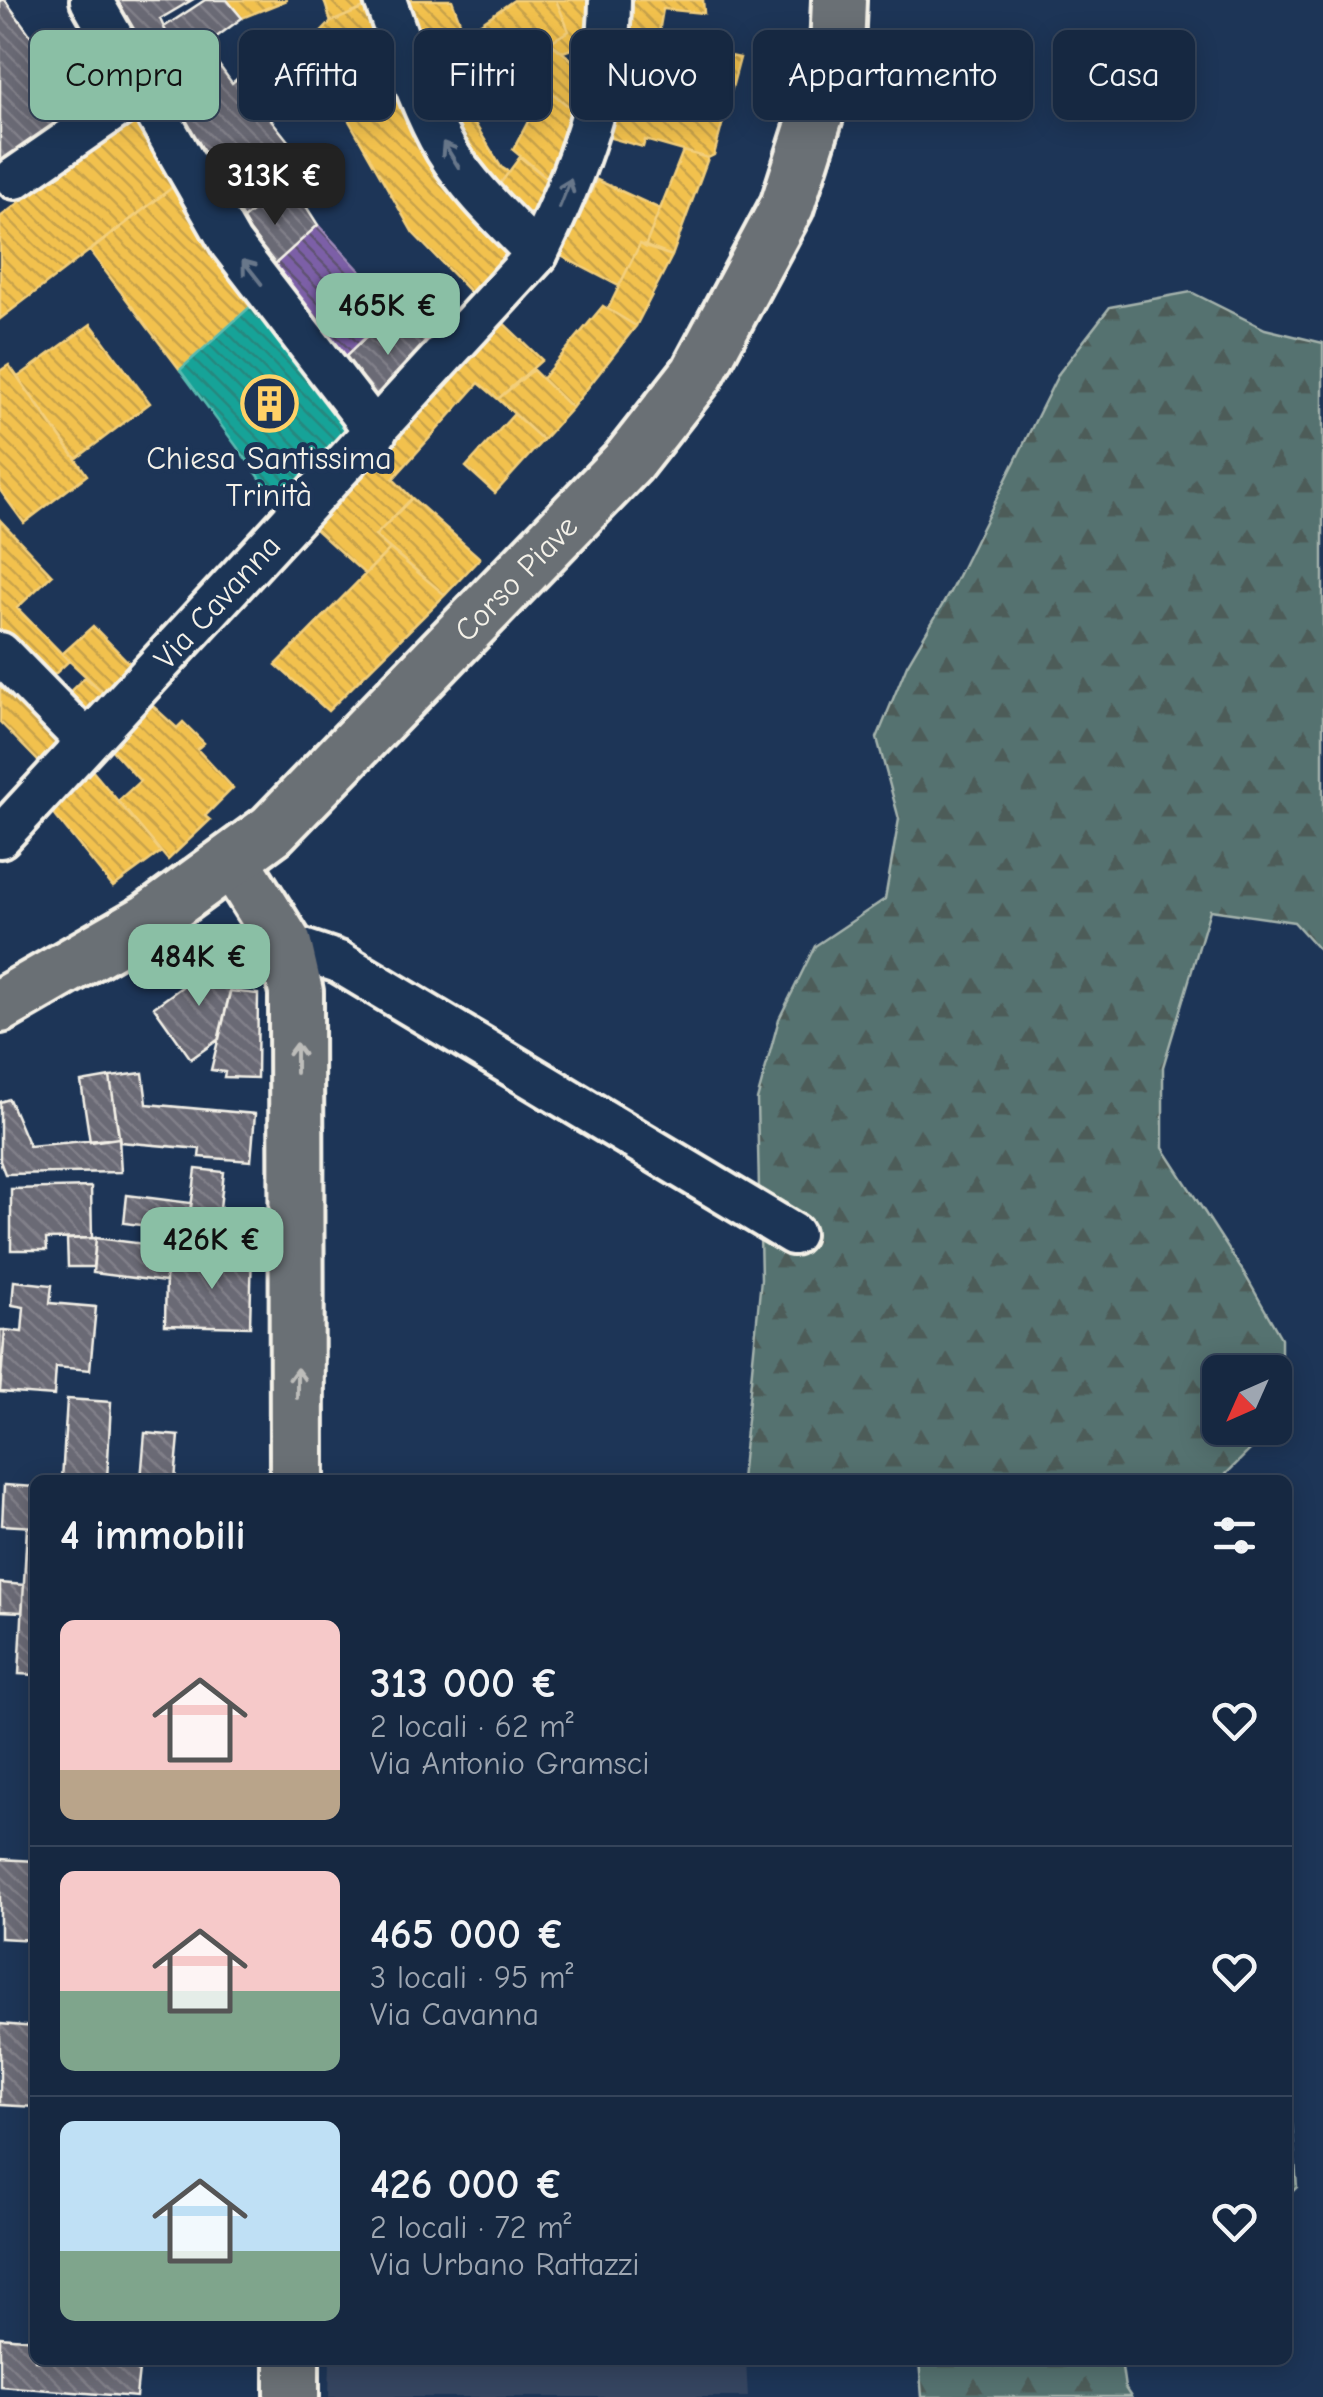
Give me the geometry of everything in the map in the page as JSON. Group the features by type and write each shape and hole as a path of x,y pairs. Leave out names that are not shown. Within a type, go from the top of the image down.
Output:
{"main road":[{"name":"Corso Piave","path":"0,1006 149,920 272,830 615,476 696,374 787,206 837,50 839,0"},
{"path":"234,861 284,944 296,992 297,1475"},
{"path":"292,2365 292,2397"}],"street":[{"path":"92,0 109,30"},
{"path":"385,0 418,90 445,148 477,193 537,254"},
{"name":"Via Cavanna","path":"0,837 537,254 572,176 591,116 610,34 610,0"},
{"path":"15,178 99,120"},
{"path":"159,120 230,244 376,432"},
{"path":"0,653 86,741"},
{"path":"284,944 339,962 793,1234"}],"shaded area":[{"path":"330,2365 746,2365 748,2397 329,2397"}],"green space":[{"path":"1191,292 1265,329 1323,343 1323,954 1294,922 1210,910 1163,1067 1163,1148 1244,1273 1281,1338 1281,1355 1202,1355 1202,1445 1255,1445 1226,1475 741,1475 761,1279 757,1100 779,1019 815,946 885,899 899,819 877,738 907,665 950,592 1059,373 1110,307"},
{"path":"1292,2125 1297,2187 1292,2192"},
{"path":"919,2365 1122,2365 1125,2388 1131,2397 922,2397"}],"building: Abitazioni":[{"path":"227,0 287,0 242,18"},
{"path":"324,0 375,0 376,3 331,22"},
{"path":"398,0 452,0 463,30 414,30 414,43"},
{"path":"514,0 556,0 569,31 551,41 551,30 528,26 523,30 471,30"},
{"path":"556,0 600,0 598,30 571,30 571,49 563,52 551,41 569,31"},
{"path":"622,0 703,0 704,13 663,9 659,30 621,30"},
{"path":"376,3 385,30 323,30 331,22"},
{"path":"551,44 571,59 571,108 551,92"},
{"path":"733,57 740,58 733,84"},
{"path":"394,58 404,88 394,92"},
{"path":"404,88 414,103 414,120 426,120 515,250 476,298 413,233 349,120 394,120 394,92"},
{"path":"551,92 571,108 558,187 513,150 529,120 551,120"},
{"path":"128,120 140,120 178,183 0,319 0,217"},
{"path":"443,120 465,120 447,129"},
{"path":"473,120 501,167 509,172 493,193 447,129"},
{"path":"604,120 723,120 714,155 708,158 645,140 643,147 601,135"},
{"path":"683,151 708,158 672,256 645,247"},
{"path":"520,157 558,187 532,231 493,193"},
{"path":"597,180 660,209 645,247 640,244 619,286 561,256"},
{"path":"178,183 252,305 180,370 90,251"},
{"path":"640,244 672,256 636,326 608,309"},
{"path":"603,306 636,326 572,408 542,379"},
{"path":"498,318 542,360 498,399 479,383 393,479 412,498 375,536 390,549 365,574 306,521"},
{"path":"91,324 150,403 76,459 18,377"},
{"path":"9,365 87,475 24,523 0,490 0,371"},
{"path":"533,370 572,408 543,440 498,399"},
{"path":"514,414 543,440 495,493 466,467"},
{"path":"412,498 480,558 445,595 375,536"},
{"path":"0,520 52,575 17,608 69,661 41,687 0,643"},
{"path":"390,549 445,595 328,711 276,665"},
{"path":"93,626 141,675 113,702 62,654"},
{"path":"0,665 67,733 39,762 0,722"},
{"path":"85,677 110,700 81,728 57,704"},
{"path":"144,698 177,728 183,722 204,743 197,749 233,788 205,816 210,820 168,860 118,801 140,781 102,739"},
{"path":"85,762 161,852 113,887 48,807"}],"building: Uffici":[{"path":"318,225 395,309 339,363 263,275"}],"building: Pubblico":[{"name":"Chiesa Santissima Trinità","path":"252,305 361,438 289,517 180,370"}],"building: Altro":[{"path":"0,0 5,0 30,35 30,120 66,120 0,168"},
{"path":"109,0 192,0 160,19 165,30 124,30"},
{"path":"205,0 227,0 242,18 219,35 219,30 164,27"},
{"path":"219,65 232,83 239,79 239,120 271,120 308,166 232,228 173,120 219,120"},
{"path":"290,181 318,225 263,275 232,228"},
{"path":"395,309 436,353 382,408 339,363"},
{"path":"232,961 236,967 219,1039 191,1059 154,1007 208,968 214,972"},
{"path":"230,991 258,994 257,1078 224,1077 225,1072 211,1070"},
{"path":"143,1073 147,1104 255,1114 251,1161 199,1157 200,1149 120,1142 110,1077"},
{"path":"110,1077 119,1138 90,1142 81,1082"},
{"path":"9,1099 29,1146 119,1138 121,1172 5,1174 0,1161 0,1102"},
{"path":"196,1169 224,1172 217,1235 188,1231"},
{"path":"91,1187 92,1238 46,1239 47,1250 11,1250 11,1189"},
{"path":"127,1195 191,1203 188,1231 124,1223"},
{"path":"96,1238 93,1267 68,1267 67,1239"},
{"path":"96,1238 177,1248 174,1270 166,1270 166,1282 93,1273"},
{"path":"219,1247 252,1248 250,1327 165,1325 166,1270 197,1271"},
{"path":"14,1281 52,1285 50,1303 96,1307 90,1370 56,1367 54,1396 0,1392 5,1330 22,1332 24,1307 12,1305"},
{"path":"0,1330 5,1330 0,1387"},
{"path":"67,1399 111,1402 107,1475 62,1475"},
{"path":"145,1433 179,1436 175,1475 141,1475"},
{"path":"4,1485 30,1487 30,1527 2,1525"},
{"path":"27,1527 30,1527 30,1675 19,1674"},
{"path":"0,1583 24,1585 22,1612 0,1611"},
{"path":"0,1859 30,1861 30,1940 0,1938"},
{"path":"0,2024 30,2027 30,2107 0,2105"},
{"path":"0,2337 30,2340 30,2365 139,2365 136,2397 0,2386"}],"place":[{"name":"Chiesa Santissima Trinità","path":"269,404"}]}
